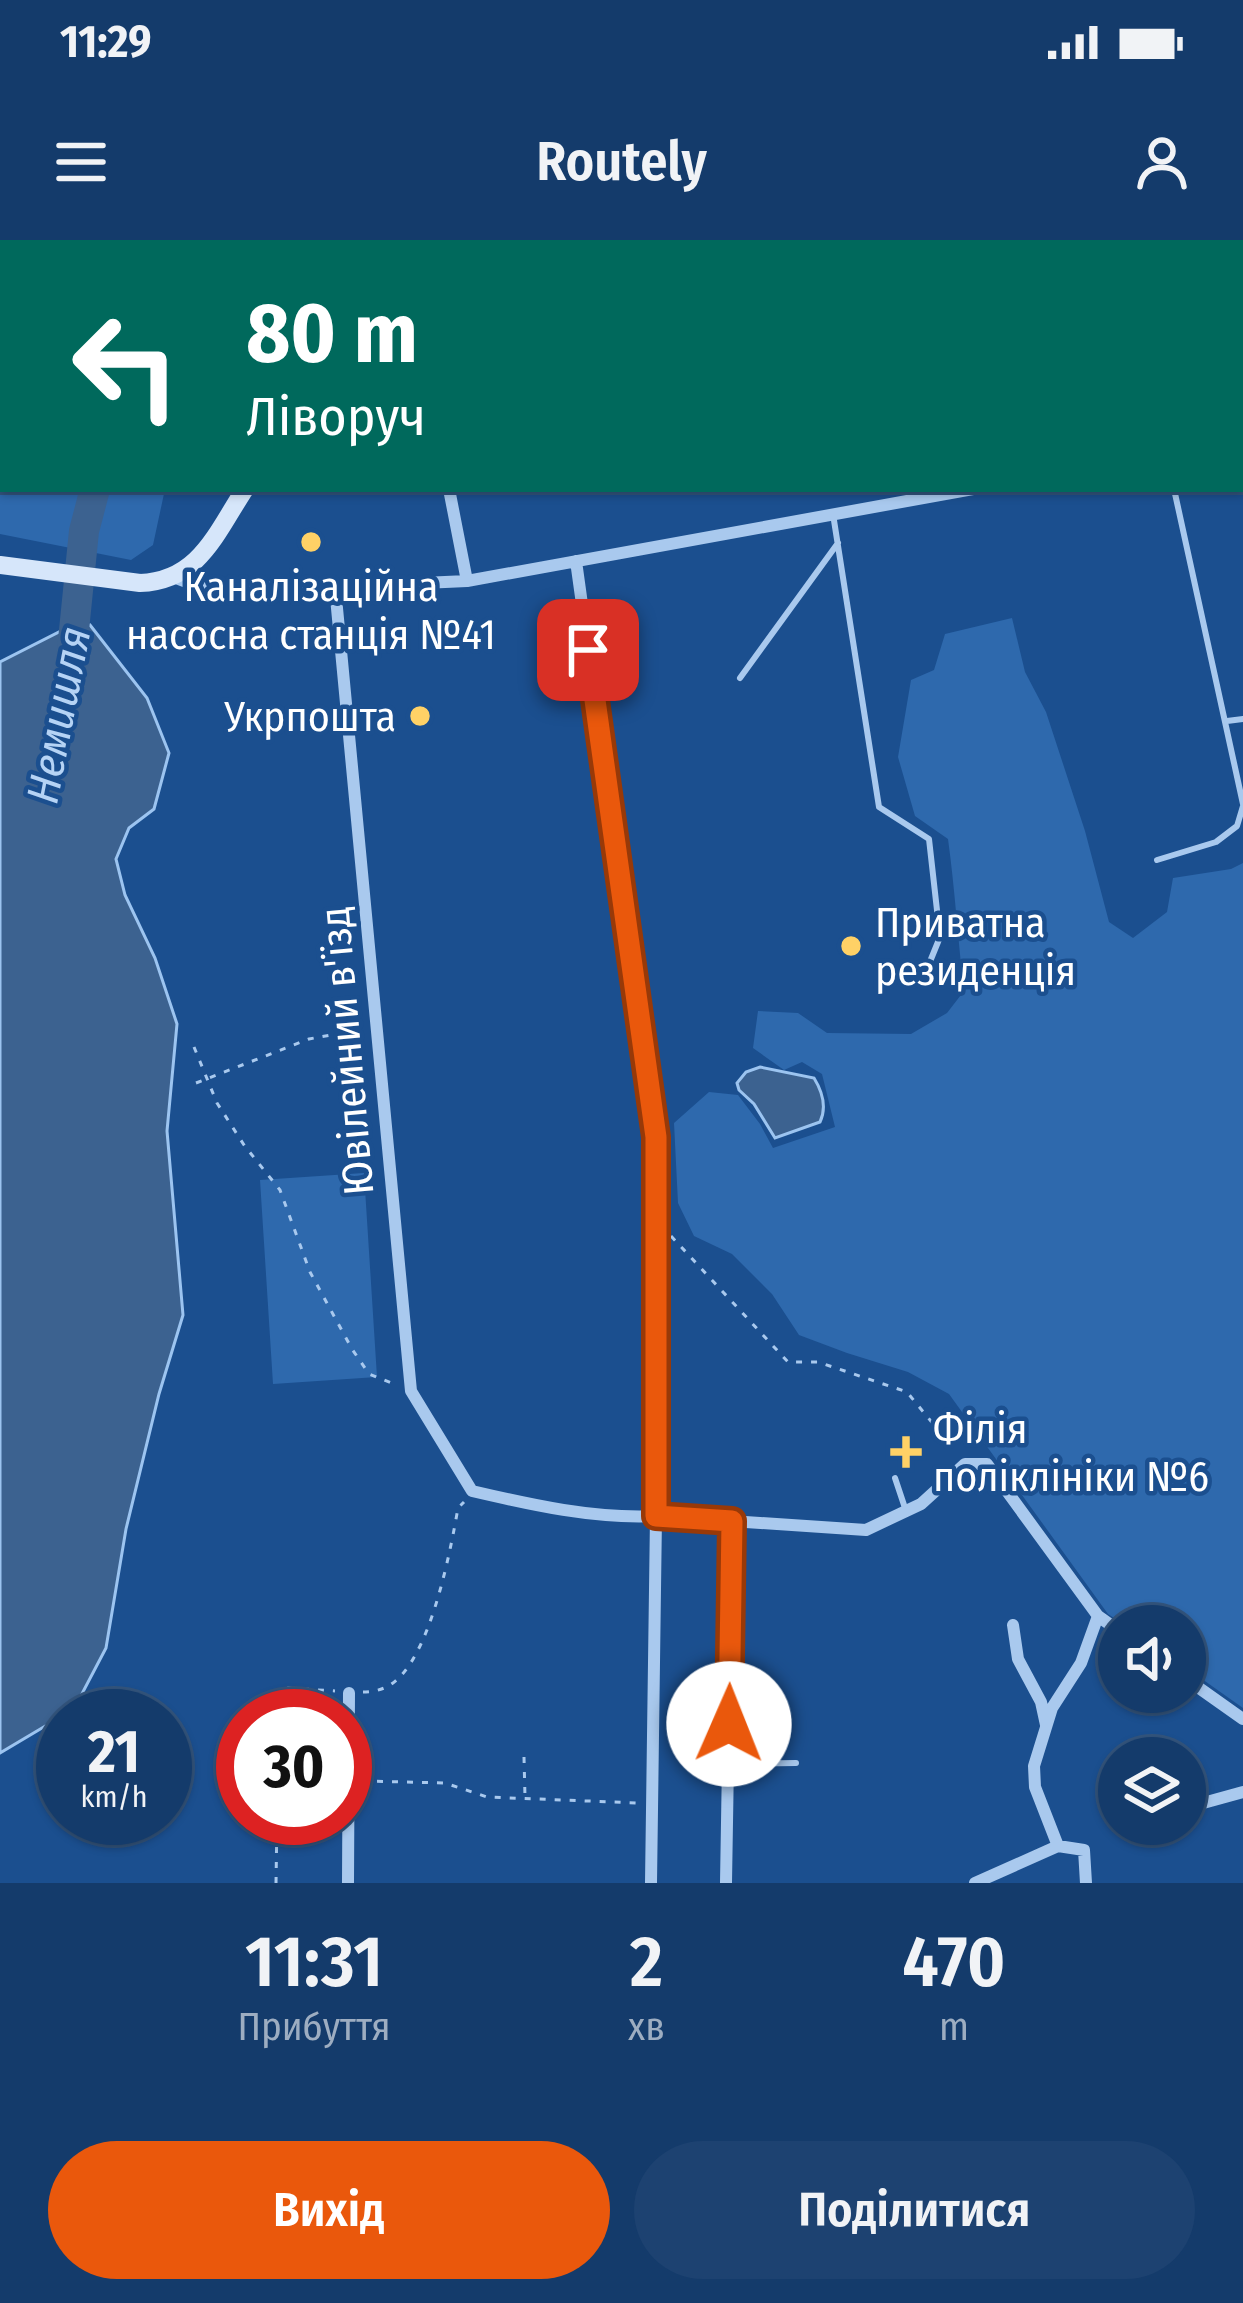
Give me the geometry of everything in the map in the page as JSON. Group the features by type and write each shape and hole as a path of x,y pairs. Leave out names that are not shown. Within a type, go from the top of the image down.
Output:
{"main road":[{"path":"0,565 118,581 155,582 172,577 195,562 243,492"}],"street":[{"path":"450,492 467,581"},
{"path":"172,577 202,588 467,581 957,492"},
{"path":"576,561 656,1137 651,1883"},
{"name":"Ювілейний в'їзд","path":"335,587 411,1391 472,1491"},
{"path":"472,1491 527,1504 629,1517 866,1530 921,1504 965,1463 987,1464 1098,1616 1081,1664 1052,1708 1034,1766 1035,1787 1058,1846"},
{"path":"726,1883 732,1521"},
{"path":"1013,1625 1018,1659 1041,1702 1046,1726"},
{"path":"1206,1693 1243,1719"},
{"path":"1206,1802 1243,1792"},
{"path":"348,1845 348,1883"},
{"path":"975,1883 1058,1846 1084,1850 1086,1883"}],"lane":[{"path":"1157,860 1216,842 1237,826 1243,805 1175,492"},
{"path":"833,514 879,807 929,839 940,937 929,964"},
{"path":"740,678 838,542"},
{"path":"1227,722 1243,719"},
{"path":"895,1478 906,1511"},
{"path":"728,1764 796,1763"}],"path":[{"path":"196,1083 309,1040 377,1027"},
{"path":"194,1047 217,1103 280,1190 310,1272 352,1349 370,1374 411,1391"},
{"path":"656,1219 788,1363 818,1363 907,1392 965,1463"},
{"path":"372,1692 392,1685 410,1665 424,1638 450,1557 458,1508 472,1491"},
{"path":"287,1689 317,1689"},
{"path":"524,1757 525,1799"},
{"path":"372,1781 446,1783 487,1797 652,1804"},
{"path":"276,1883 277,1845"}],"shaded area":[{"path":"0,492 164,492 153,545 131,560 0,534"},
{"path":"1012,618 1025,672 1046,712 1085,831 1109,922 1133,938 1167,912 1173,878 1243,863 1243,1708 1206,1682 1206,1605 1101,1605 949,1394 908,1372 799,1335 772,1294 732,1254 694,1236 678,1203 674,1123 709,1092 738,1095 773,1148 835,1127 822,1074 802,1062 784,1070 753,1048 758,1011 798,1013 827,1033 911,1034 947,1013 964,991 948,839 915,816 898,757 911,680 934,670 945,634"},
{"path":"364,1173 377,1377 273,1384 260,1180"}],"water":[{"path":"90,625 147,698 169,753 154,809 129,828 116,859 125,895 155,958 177,1024 167,1131 183,1315 126,1529 106,1648 84,1689 36,1689 36,1732 0,1753 0,662 61,631"},
{"path":"760,1067 814,1078 823,1099 820,1122 775,1138 737,1083 746,1072"}],"waterway":[{"name":"Немишля","path":"70,670 84,531 94,492"}],"place":[{"name":"Каналізаційна насосна станція №41","path":"311,542"},
{"name":"Укрпошта","path":"420,716"},
{"name":"Приватна резиденція","path":"851,946"},
{"name":"Філія поліклініки №6","path":"906,1452"}],"route":[{"path":"588,650 656,1137 656,1516 732,1521 729,1724"}]}
